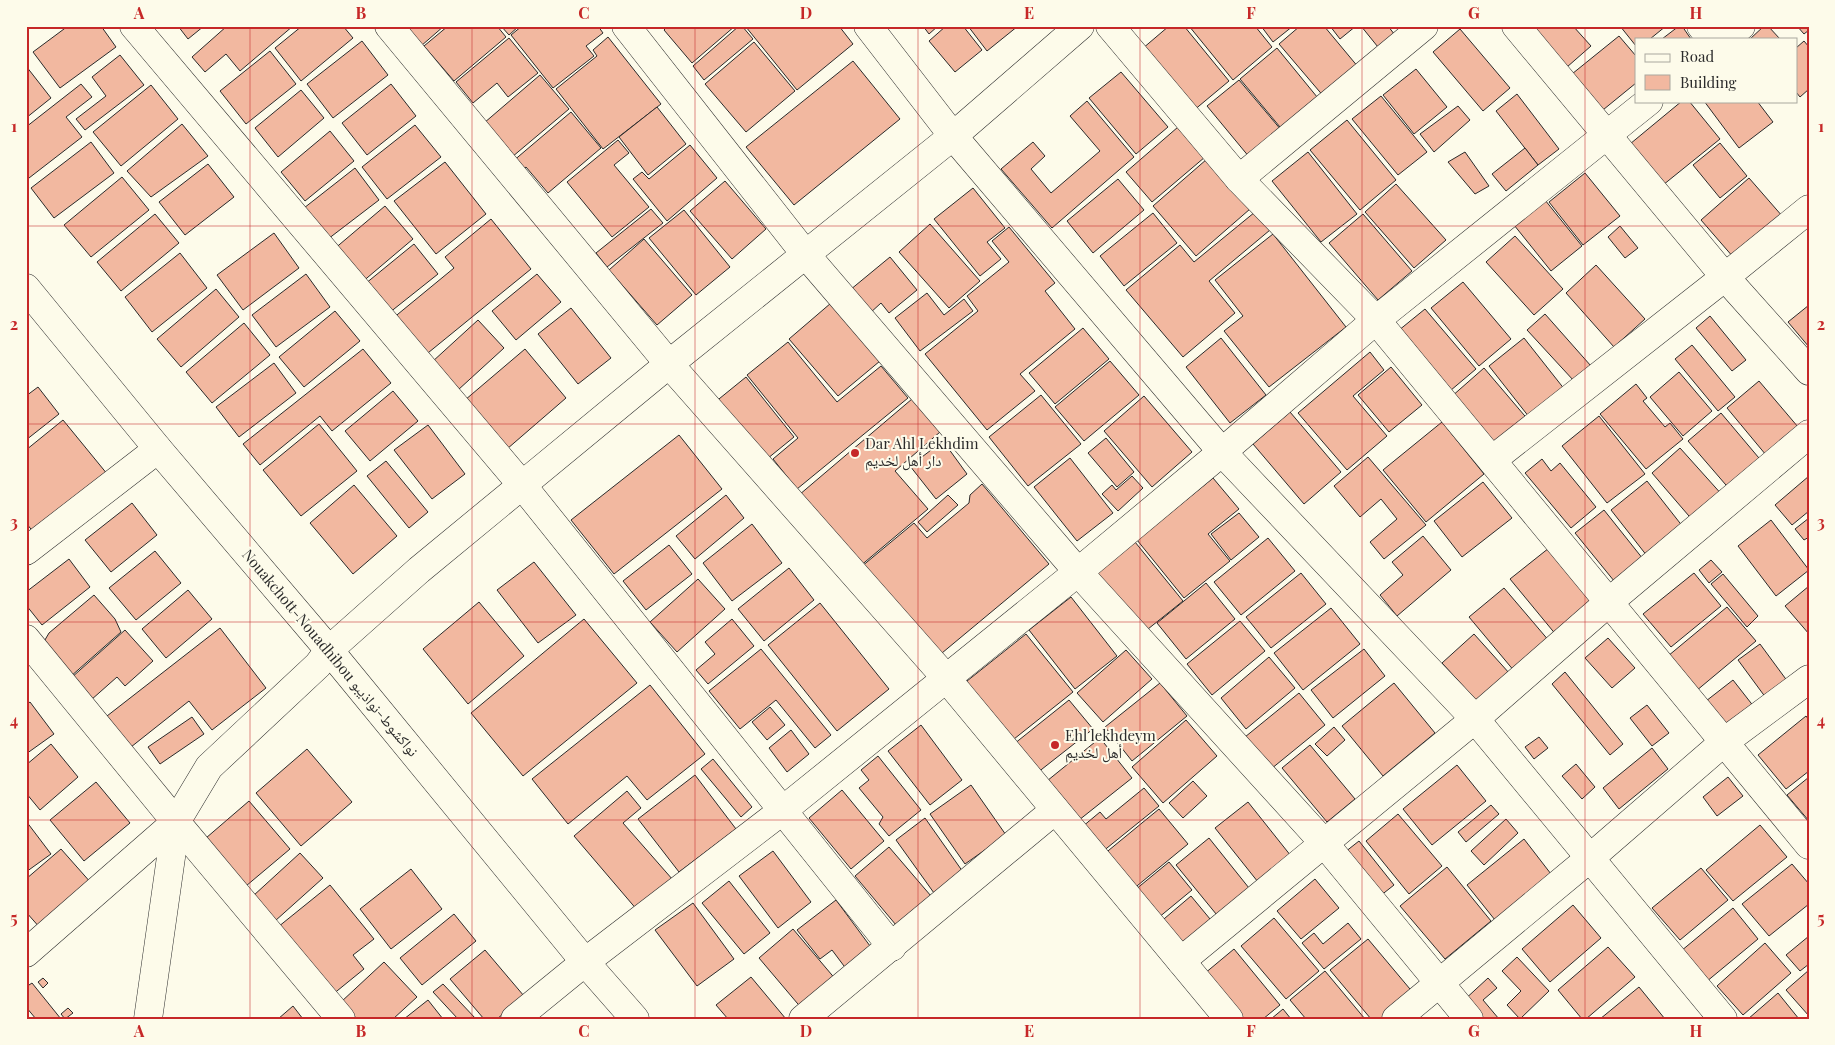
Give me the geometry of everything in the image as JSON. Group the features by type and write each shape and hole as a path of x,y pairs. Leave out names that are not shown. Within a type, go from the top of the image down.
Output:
{"main road":[{"path":"134,26 522,485 892,947"},
{"path":"389,26 669,364 946,678 1229,1019"},
{"path":"626,26 806,255 1078,572 1324,843 1469,1019"},
{"path":"868,26 953,136 1222,452 1475,719 1723,1019"},
{"path":"28,948 176,822 209,767 318,665 329,650 419,570 669,364 953,136 1080,26"},
{"path":"1110,26 1239,179 1376,320 1809,845"},
{"path":"1239,179 1424,26"},
{"path":"1516,26 1726,277 1809,370"},
{"path":"1701,26 1710,38"},
{"path":"1727,38 1741,26"},
{"path":"515,1019 585,962 782,811 1078,572 1376,320 1648,102"},
{"path":"1492,460 1726,277 1809,209"},
{"name":"Nouakchott-Nouadhibou نواكشوط-نواذيبو","path":"26,288 158,449 329,650 585,962 635,1019"},
{"path":"1181,961 1475,719 1609,602 1809,434"},
{"path":"26,551 158,449"},
{"path":"26,639 341,1019"},
{"path":"1396,1019 1590,858 1724,742 1809,679"},
{"path":"803,1019 1055,810"},
{"path":"148,1019 176,822"}],"building":[{"path":"68,26 101,26 116,47 60,88 33,52"},
{"path":"178,26 204,26 188,39"},
{"path":"227,26 293,26 240,71 226,54 205,72 192,57"},
{"path":"302,26 343,26 353,38 301,81 275,48"},
{"path":"405,26 444,26 421,46"},
{"path":"448,26 497,26 506,37 454,81 424,46"},
{"path":"501,26 519,26 509,35"},
{"path":"522,26 598,26 603,33 586,46 594,56 553,88 511,35"},
{"path":"668,26 735,26 692,63 664,30"},
{"path":"739,26 742,26 753,39 704,80 693,66"},
{"path":"839,26 853,44 797,90 746,27"},
{"path":"923,26 938,26 929,34"},
{"path":"946,26 963,26 982,50 955,72 929,41"},
{"path":"968,26 1018,26 987,51"},
{"path":"1169,26 1184,26 1229,81 1193,111 1142,49"},
{"path":"1189,26 1255,26 1272,47 1233,80"},
{"path":"1261,26 1293,26 1273,42"},
{"path":"1300,26 1324,26 1359,68 1325,98 1279,44"},
{"path":"1330,26 1356,26 1340,39"},
{"path":"1361,26 1388,26 1398,39 1382,52"},
{"path":"1531,26 1573,26 1591,46 1567,67"},
{"path":"1620,26 1666,26 1651,38 1635,38 1635,45"},
{"path":"1679,26 1682,26 1690,38 1663,38"},
{"path":"1764,26 1768,26 1779,38 1751,38"},
{"path":"1797,26 1809,26 1809,30 1804,34"},
{"path":"1460,29 1510,88 1483,111 1433,52"},
{"path":"1619,36 1635,55 1635,84 1598,114 1567,78"},
{"path":"608,37 661,104 603,149 556,89 597,56 593,50"},
{"path":"509,38 538,73 508,97 497,83 473,103 456,82"},
{"path":"362,41 388,75 333,118 307,84"},
{"path":"1804,41 1809,47 1809,89 1800,97 1798,94 1798,46"},
{"path":"754,42 795,91 746,132 705,84"},
{"path":"1277,48 1322,103 1285,133 1240,79"},
{"path":"270,51 296,84 246,124 220,91"},
{"path":"120,55 144,85 85,130 76,119 106,96 92,77"},
{"path":"853,61 900,119 794,205 746,147"},
{"path":"26,66 51,98 26,118"},
{"path":"1416,69 1447,107 1414,134 1383,95"},
{"path":"1121,72 1168,127 1136,154 1089,98"},
{"path":"540,75 569,109 512,157 484,123"},
{"path":"1239,80 1282,131 1250,158 1207,106"},
{"path":"81,84 92,97 66,117 82,137 29,178 26,176 26,127"},
{"path":"391,84 416,116 367,155 342,123"},
{"path":"151,85 178,119 121,166 93,132"},
{"path":"301,90 324,118 278,157 255,128"},
{"path":"1517,94 1559,149 1538,165 1496,111"},
{"path":"1381,96 1427,152 1398,175 1352,119"},
{"path":"1087,101 1134,157 1052,228 1001,169 1033,142 1045,156 1031,169 1051,193 1100,151 1070,116"},
{"path":"1681,102 1690,102 1720,139 1663,185 1630,144"},
{"path":"1705,102 1758,102 1773,122 1739,148"},
{"path":"1458,106 1470,120 1434,152 1420,134"},
{"path":"657,107 686,144 648,175 619,137"},
{"path":"571,112 601,148 548,193 526,167 520,172 512,162"},
{"path":"1347,120 1396,180 1360,210 1310,150"},
{"path":"182,124 208,156 151,197 127,171"},
{"path":"415,125 441,157 387,199 362,167"},
{"path":"1178,127 1205,157 1152,202 1126,172"},
{"path":"330,131 354,161 305,201 281,172"},
{"path":"618,140 629,153 614,165 649,207 612,237 567,182"},
{"path":"91,142 114,173 54,218 31,188"},
{"path":"1720,143 1747,176 1720,198 1693,165"},
{"path":"690,145 717,178 667,221 633,179 642,172 649,179"},
{"path":"1525,148 1538,165 1506,191 1492,174"},
{"path":"1308,152 1357,214 1321,242 1272,181"},
{"path":"1465,152 1489,186 1475,194 1448,162"},
{"path":"1207,159 1250,209 1196,256 1153,206"},
{"path":"445,162 486,214 436,254 394,201"},
{"path":"208,164 234,197 185,235 159,202"},
{"path":"355,168 379,200 328,239 304,208"},
{"path":"1585,173 1620,216 1583,245 1549,202"},
{"path":"122,177 149,210 91,257 64,225"},
{"path":"1749,178 1783,217 1734,258 1701,220"},
{"path":"1118,179 1144,210 1093,253 1067,221"},
{"path":"725,181 766,229 732,259 690,211"},
{"path":"1396,184 1446,240 1414,268 1365,212"},
{"path":"973,188 1005,228 987,242 1001,259 980,276 934,219"},
{"path":"1545,200 1582,246 1551,271 1514,225"},
{"path":"385,206 413,239 361,283 333,250"},
{"path":"651,209 663,223 607,267 596,253"},
{"path":"684,210 730,267 696,295 649,238"},
{"path":"1255,212 1270,230 1209,281 1235,313 1183,357 1126,290 1180,245 1194,262"},
{"path":"1153,213 1177,243 1124,286 1100,256"},
{"path":"155,214 179,243 121,291 97,262"},
{"path":"1363,214 1412,271 1378,300 1329,243"},
{"path":"491,219 531,269 423,357 392,319 454,268 445,257"},
{"path":"930,224 980,281 949,308 899,252"},
{"path":"1620,226 1638,248 1625,258 1608,237"},
{"path":"1009,227 1055,283 1045,291 1075,329 1020,374 1035,391 987,430 925,354 978,311 967,296 1009,262 992,241"},
{"path":"274,233 299,268 243,310 217,275"},
{"path":"1273,234 1346,327 1269,387 1224,331 1243,316 1215,280"},
{"path":"1515,236 1563,289 1534,315 1486,262"},
{"path":"644,239 692,295 657,325 609,270"},
{"path":"414,244 438,274 389,313 365,284"},
{"path":"180,253 207,288 152,332 125,297"},
{"path":"890,257 917,290 889,313 881,303 869,314 850,290"},
{"path":"1596,265 1645,319 1614,347 1566,293"},
{"path":"306,274 330,307 276,347 252,315"},
{"path":"537,274 561,302 516,340 492,311"},
{"path":"1463,282 1511,339 1479,366 1431,308"},
{"path":"216,289 239,317 181,367 157,339"},
{"path":"927,293 944,315 964,299 973,311 920,351 895,318"},
{"path":"831,303 880,361 838,396 789,339"},
{"path":"1809,305 1809,347 1788,322"},
{"path":"571,308 611,358 578,384 538,334"},
{"path":"1425,309 1476,369 1444,396 1393,335"},
{"path":"335,311 360,341 304,387 279,357"},
{"path":"1545,314 1591,366 1574,381 1527,330"},
{"path":"1710,316 1746,360 1732,371 1696,328"},
{"path":"478,320 504,348 458,390 432,362"},
{"path":"244,323 270,355 212,403 186,372"},
{"path":"1083,328 1109,359 1055,404 1029,373"},
{"path":"1221,338 1266,395 1230,423 1186,367"},
{"path":"1524,338 1569,395 1533,422 1489,366"},
{"path":"788,342 837,402 881,366 908,398 797,489 773,459 798,438 747,375"},
{"path":"1692,345 1735,397 1718,411 1675,359"},
{"path":"363,349 391,383 332,431 320,416 260,465 243,444"},
{"path":"525,349 566,398 507,449 465,400"},
{"path":"1370,352 1384,370 1353,396 1387,436 1347,470 1298,413"},
{"path":"1110,361 1139,395 1084,441 1055,407"},
{"path":"274,363 296,393 239,437 216,407"},
{"path":"1391,367 1422,405 1389,432 1358,395"},
{"path":"1484,368 1530,422 1496,451 1451,397"},
{"path":"1679,372 1712,411 1683,436 1650,397"},
{"path":"746,377 794,437 762,463 714,403"},
{"path":"1759,381 1804,434 1771,461 1727,408"},
{"path":"1636,384 1647,398 1643,401 1665,427 1670,423 1683,439 1646,469 1600,414"},
{"path":"38,387 59,414 26,440 26,396"},
{"path":"393,391 418,421 370,461 345,431"},
{"path":"1041,395 1081,444 1028,486 989,437"},
{"path":"1144,396 1192,452 1152,487 1104,431"},
{"path":"912,399 940,432 895,471 928,509 859,567 799,495"},
{"path":"1290,412 1341,472 1304,504 1253,444"},
{"path":"1721,413 1764,464 1732,492 1688,441"},
{"path":"1599,416 1645,474 1607,503 1562,446"},
{"path":"63,420 108,475 35,534 26,523 26,450"},
{"path":"1442,422 1484,474 1426,522 1383,470"},
{"path":"319,424 357,471 301,516 263,470"},
{"path":"428,425 465,474 432,499 394,450"},
{"path":"679,435 722,489 614,574 571,520"},
{"path":"1106,438 1134,472 1117,487 1088,453"},
{"path":"943,441 967,474 936,499 910,466"},
{"path":"1680,448 1724,497 1695,523 1652,473"},
{"path":"1368,457 1426,525 1384,559 1370,542 1397,519 1381,499 1360,517 1334,486"},
{"path":"1070,458 1113,513 1077,541 1034,487"},
{"path":"1542,459 1551,471 1560,463 1596,507 1571,528 1525,473"},
{"path":"386,461 428,512 409,528 367,476"},
{"path":"1132,476 1143,488 1118,511 1102,494 1112,485 1116,490"},
{"path":"1809,476 1809,511 1792,525 1775,505"},
{"path":"1213,478 1239,509 1208,534 1230,561 1184,598 1137,540"},
{"path":"1647,481 1687,532 1651,561 1611,510"},
{"path":"1483,482 1512,518 1462,557 1434,521"},
{"path":"982,484 1049,564 936,658 861,567 914,523 927,538 969,503 970,495"},
{"path":"354,485 397,536 353,574 310,523"},
{"path":"726,495 744,518 695,559 676,536"},
{"path":"948,495 958,505 927,532 918,522"},
{"path":"132,503 157,535 111,572 85,540"},
{"path":"1604,510 1647,564 1619,587 1575,533"},
{"path":"1239,513 1259,537 1231,560 1211,534"},
{"path":"1809,518 1809,537 1804,540 1795,529"},
{"path":"1771,520 1809,570 1776,596 1738,546"},
{"path":"752,524 782,563 732,601 703,563"},
{"path":"1423,536 1451,570 1397,616 1380,595 1403,575 1392,562"},
{"path":"1268,538 1295,571 1241,615 1214,582"},
{"path":"1135,542 1183,601 1143,633 1096,573"},
{"path":"669,545 692,574 646,610 623,581"},
{"path":"1549,548 1595,605 1557,636 1510,579"},
{"path":"155,551 181,583 136,620 109,588"},
{"path":"69,559 90,587 42,625 26,605 26,592"},
{"path":"1711,560 1722,572 1709,583 1699,570"},
{"path":"534,562 576,615 538,643 497,590"},
{"path":"789,568 814,600 764,641 738,609"},
{"path":"1301,573 1326,604 1271,648 1246,617"},
{"path":"1694,573 1721,606 1671,647 1643,614"},
{"path":"1723,574 1758,616 1747,627 1711,584"},
{"path":"698,579 725,609 677,652 650,622"},
{"path":"1206,583 1235,619 1186,659 1157,623"},
{"path":"1809,586 1809,634 1785,606"},
{"path":"1504,588 1550,642 1515,672 1469,617"},
{"path":"188,590 212,619 166,658 142,629"},
{"path":"94,595 115,619 121,632 70,677 42,645 49,633"},
{"path":"1071,597 1117,656 1075,689 1029,630"},
{"path":"479,602 524,656 468,704 423,649"},
{"path":"820,603 889,689 837,731 768,645"},
{"path":"1727,607 1756,641 1696,691 1668,656"},
{"path":"1331,608 1360,644 1303,690 1274,653"},
{"path":"584,619 637,683 523,776 471,713"},
{"path":"732,619 754,646 708,684 696,670 715,654 705,642"},
{"path":"1240,621 1265,651 1212,695 1187,664"},
{"path":"220,628 266,688 212,730 189,701 131,747 107,716"},
{"path":"125,630 153,661 125,686 117,677 91,700 71,678"},
{"path":"1026,634 1073,692 1009,743 962,685"},
{"path":"1474,634 1510,674 1478,702 1442,663"},
{"path":"1608,638 1635,668 1612,688 1585,658"},
{"path":"1760,644 1788,682 1766,698 1738,660"},
{"path":"761,649 831,735 815,748 776,700 740,729 709,691"},
{"path":"1364,649 1385,676 1333,718 1311,690"},
{"path":"1126,650 1152,679 1103,722 1077,693"},
{"path":"1269,657 1295,688 1246,729 1221,698"},
{"path":"1565,672 1623,744 1610,755 1552,684"},
{"path":"1733,680 1758,712 1731,733 1706,701"},
{"path":"1160,683 1187,716 1132,761 1105,727"},
{"path":"1394,683 1435,733 1383,776 1342,726"},
{"path":"650,685 705,754 647,800 627,776 568,824 532,779"},
{"path":"1299,693 1325,725 1271,769 1245,737"},
{"path":"1069,700 1093,729 1037,773 1014,744"},
{"path":"30,702 54,734 26,754 26,705"},
{"path":"1647,705 1669,733 1652,746 1630,718"},
{"path":"770,707 785,725 767,740 752,722"},
{"path":"1806,716 1809,720 1809,771 1786,789 1758,755"},
{"path":"192,717 204,734 160,764 148,747"},
{"path":"1186,720 1217,756 1163,803 1132,767"},
{"path":"921,725 962,780 930,805 888,751"},
{"path":"1334,727 1345,740 1327,756 1315,744"},
{"path":"791,730 809,754 787,772 769,748"},
{"path":"1539,737 1548,748 1534,759 1525,747"},
{"path":"1100,738 1132,778 1074,824 1042,785"},
{"path":"51,744 78,777 40,810 26,793 26,765"},
{"path":"1310,745 1355,799 1327,822 1282,768"},
{"path":"1652,748 1668,769 1619,809 1603,788"},
{"path":"307,749 352,802 301,846 256,793"},
{"path":"878,756 921,810 889,836 879,824 883,817 859,788 869,780 861,770"},
{"path":"713,759 752,807 741,817 701,769"},
{"path":"1576,764 1595,787 1582,799 1562,776"},
{"path":"1457,765 1486,801 1432,845 1403,809"},
{"path":"695,775 736,829 679,872 638,819"},
{"path":"1728,777 1743,796 1717,816 1703,797"},
{"path":"1809,777 1809,821 1787,795"},
{"path":"1193,781 1207,796 1183,818 1169,803"},
{"path":"96,782 130,823 84,861 50,820"},
{"path":"971,785 1006,835 965,864 930,814"},
{"path":"1144,788 1159,806 1102,852 1082,827 1100,812 1106,819"},
{"path":"842,790 884,841 851,869 809,818"},
{"path":"627,791 641,808 623,823 673,880 638,911 574,836"},
{"path":"249,801 290,849 246,886 206,838"},
{"path":"1248,802 1291,856 1258,882 1215,828"},
{"path":"1491,805 1499,814 1466,842 1458,832"},
{"path":"1159,809 1188,844 1132,890 1103,855"},
{"path":"1398,814 1442,866 1409,894 1366,841"},
{"path":"925,818 963,872 934,893 896,840"},
{"path":"1506,819 1518,833 1484,865 1471,851"},
{"path":"26,821 51,854 26,872"},
{"path":"1760,825 1787,857 1733,901 1706,870"},
{"path":"1209,838 1253,893 1221,920 1176,865"},
{"path":"1524,839 1551,874 1495,920 1467,885"},
{"path":"1359,841 1394,885 1375,900 1340,856"},
{"path":"889,847 931,896 896,925 855,876"},
{"path":"61,849 92,884 41,929 26,912 26,879"},
{"path":"773,851 811,902 778,928 739,876"},
{"path":"300,853 323,878 275,921 253,896"},
{"path":"1169,862 1192,890 1158,918 1135,890"},
{"path":"1792,864 1809,884 1809,904 1769,936 1742,904"},
{"path":"1447,867 1491,921 1445,959 1400,906"},
{"path":"1701,868 1728,900 1680,940 1652,908"},
{"path":"411,869 442,909 391,949 360,909"},
{"path":"1315,879 1339,908 1301,939 1277,911"},
{"path":"729,881 770,933 744,954 702,903"},
{"path":"330,885 374,939 353,955 364,969 332,995 278,927"},
{"path":"1191,896 1215,925 1182,953 1158,924"},
{"path":"836,900 873,950 847,970 832,950 820,959 797,930"},
{"path":"693,903 734,959 697,986 655,930"},
{"path":"1573,905 1601,938 1550,982 1522,949"},
{"path":"1733,908 1758,939 1706,982 1681,951"},
{"path":"454,914 476,941 422,985 400,958"},
{"path":"1274,918 1319,971 1286,999 1241,946"},
{"path":"1348,923 1361,939 1324,969 1302,943 1314,933 1323,944"},
{"path":"793,929 837,981 803,1010 759,958"},
{"path":"1809,936 1809,964 1800,971 1786,955"},
{"path":"1368,939 1415,995 1387,1019 1371,1019 1330,970"},
{"path":"1765,943 1791,973 1743,1015 1717,986"},
{"path":"1608,947 1635,977 1586,1019 1582,1019 1558,990"},
{"path":"1234,949 1280,1005 1263,1019 1241,1019 1204,974"},
{"path":"485,950 524,996 497,1019 484,1019 450,979"},
{"path":"1517,957 1549,991 1520,1019 1507,1005 1521,991 1502,971"},
{"path":"384,962 417,997 393,1019 357,1019 341,1002"},
{"path":"1809,970 1809,1016 1786,990"},
{"path":"1325,971 1365,1019 1306,1019 1290,1000"},
{"path":"751,977 786,1019 728,1019 716,1005"},
{"path":"43,978 48,983 43,988 38,982"},
{"path":"1488,978 1497,988 1483,1000 1499,1019 1477,1019 1462,1002"},
{"path":"32,983 61,1019 36,1019 26,1007 26,987"},
{"path":"443,984 476,1019 458,1019 433,992"},
{"path":"1639,987 1665,1019 1600,1019"},
{"path":"1778,993 1799,1019 1748,1019"},
{"path":"428,1000 443,1019 404,1019"},
{"path":"293,1006 303,1019 278,1019"},
{"path":"68,1008 73,1013 65,1019 61,1014"},
{"path":"1283,1009 1291,1019 1271,1019"}],"place":[{"name":"Dar Ahl Lekhdim دار أهل لخديم","path":"855,453"},
{"name":"Ehl lekhdeym أهل لخديم","path":"1055,745"}]}
